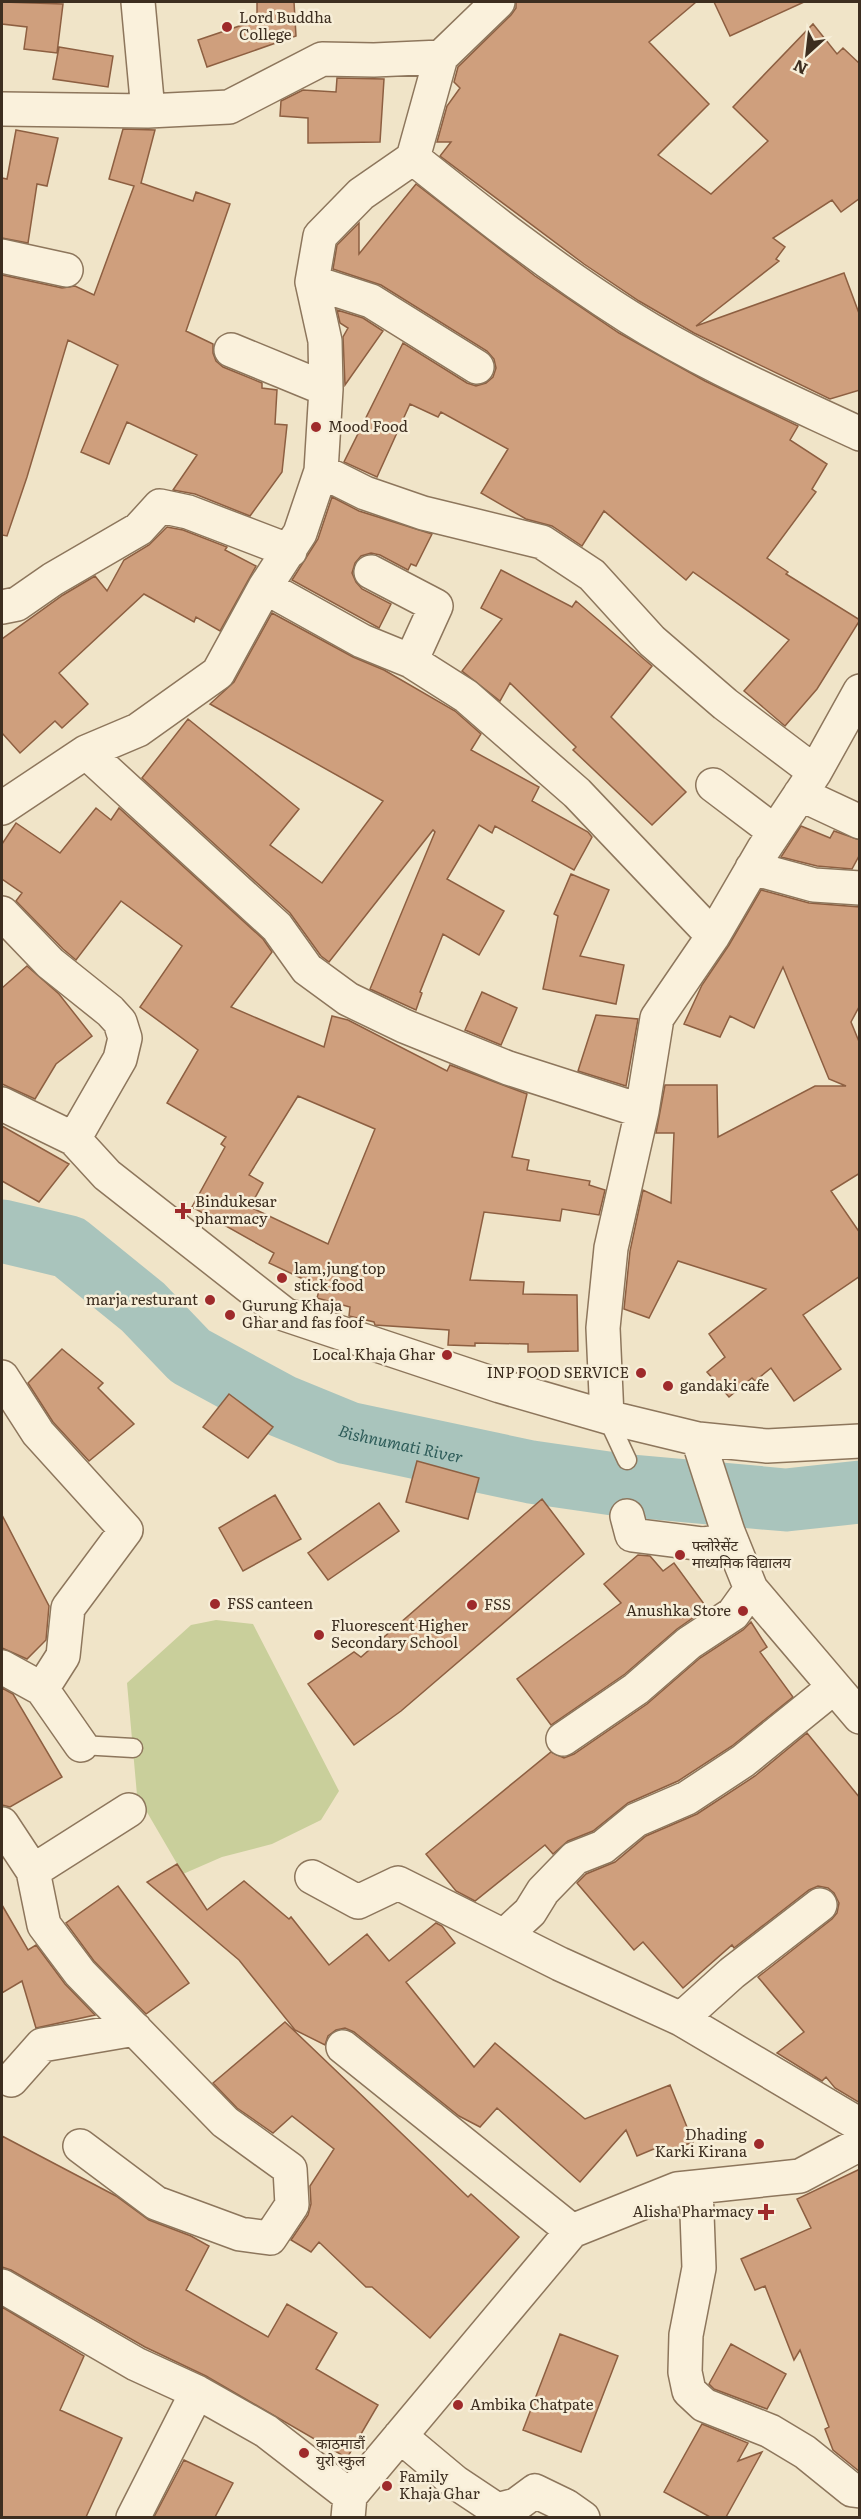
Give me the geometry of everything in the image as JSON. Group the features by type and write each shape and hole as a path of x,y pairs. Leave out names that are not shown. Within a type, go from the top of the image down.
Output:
{"street":[{"path":"138,2 148,111"},
{"path":"2,808 86,752 138,730 218,672 265,587 300,533 321,471 326,389 324,341 312,282 320,236 361,194 413,158 441,57 498,2"},
{"path":"2,109 148,111 229,107 322,58 374,60 441,57"},
{"path":"413,158 520,243 630,318 728,373 860,434"},
{"path":"2,256 66,270"},
{"path":"312,282 371,301 477,367"},
{"path":"231,350 326,389"},
{"path":"321,471 365,493 423,513 542,542 592,575 652,641 725,704 808,783 860,822"},
{"path":"2,607 17,604 53,579 139,529 160,506 188,512 290,550"},
{"path":"371,572 436,606 411,661"},
{"path":"265,587 362,641 411,661 466,696 577,793 713,936"},
{"path":"607,1417 603,1328 611,1248 642,1111 657,1018 713,936 752,868 808,783 860,691"},
{"path":"86,752 277,927 307,969 348,999 404,1026 508,1068 642,1111"},
{"path":"713,785 775,832"},
{"path":"752,868 814,885 860,888"},
{"path":"2,913 50,963 110,1011 120,1022 124,1038 120,1059 74,1139"},
{"path":"2,1104 74,1139 107,1175 284,1314 500,1386 607,1417 704,1454 767,1446 860,1441"},
{"path":"2,1377 38,1433 126,1530 68,1608 63,1656 42,1689"},
{"path":"704,1454 730,1536 751,1589 860,1717"},
{"path":"627,1516 632,1535 703,1544 730,1536"},
{"path":"563,1739 636,1689 689,1643 734,1614 751,1589"},
{"path":"2,1667 42,1689 81,1745"},
{"path":"504,1936 530,1912 543,1891 575,1858 603,1847 636,1820 687,1798 743,1761 833,1688"},
{"path":"33,1870 129,1810"},
{"path":"2,1824 33,1870 44,1925 80,1973 225,2122 290,2169 292,2205 270,2238 240,2234 156,2203 81,2146"},
{"path":"312,1877 358,1902 398,1883 504,1936 681,2019 860,2125"},
{"path":"681,2019 732,1973 820,1905"},
{"path":"11,2080 42,2045 135,2029"},
{"path":"343,2047 572,2231"},
{"path":"2,2286 136,2364 197,2392 267,2431 349,2507 400,2436 572,2231 677,2189 800,2176 860,2144"},
{"path":"696,2187 699,2268 686,2335 685,2372 689,2391 704,2405 771,2431 805,2452 852,2490 860,2491"},
{"path":"133,2517 197,2392"},
{"path":"400,2436 455,2482 497,2510 516,2505 535,2491 583,2517"}],"lane":[{"path":"607,1417 627,1460"},
{"path":"81,1745 133,1748"}],"green space":[{"path":"216,1620 253,1624 339,1791 321,1820 272,1844 222,1857 183,1874 137,1795 127,1683 191,1625"}],"building":[{"path":"2,2 63,4 57,53 24,49 27,27 2,24"},
{"path":"257,2 294,2 296,36 207,67 198,40 257,20"},
{"path":"516,2 696,2 649,42 709,104 658,155 711,194 768,141 733,107 813,24 837,54 843,48 860,64 860,198 841,212 832,200 773,238 785,247 776,259 779,261 696,326 844,273 860,316 860,390 830,399 694,333 639,301 584,264 440,156 451,142 437,142 447,106 460,88 454,82 458,67 511,15 516,8"},
{"path":"714,2 804,2 730,36"},
{"path":"59,47 113,56 108,87 53,79"},
{"path":"337,78 384,79 380,142 308,143 308,118 280,116 281,101 303,90 336,92"},
{"path":"123,129 155,130 141,183 193,201 196,192 230,204 186,331 213,344 216,361 223,367 262,383 262,388 277,390 275,424 287,425 282,472 250,516 195,494 173,490 197,455 127,422 109,464 81,452 118,365 68,340 27,477 7,536 2,535 2,275 62,288 75,286 94,295 134,186 109,179"},
{"path":"16,130 58,138 47,186 37,184 28,243 2,238 2,178 7,179"},
{"path":"416,184 535,276 619,333 705,381 798,426 790,440 827,464 812,489 816,492 767,558 788,572 786,574 860,620 817,689 785,726 744,691 789,640 693,572 686,580 604,511 582,546 552,526 526,519 481,493 508,449 441,412 438,417 410,404 377,477 344,462 403,343 467,383 476,386 486,383 493,377 496,368 494,359 487,351 381,285 333,269 337,245 359,223 359,254"},
{"path":"337,310 363,318 383,331 345,385 343,337 348,328 340,323"},
{"path":"332,497 359,511 432,534 416,566 411,564 408,570 380,555 371,553 361,556 355,563 352,573 362,589 391,604 379,628 292,580 318,539"},
{"path":"167,527 183,530 227,547 225,550 256,566 220,631 196,617 194,622 144,594 59,673 88,704 62,728 55,721 20,753 2,733 2,639 63,595 95,576 107,591 124,560 149,545"},
{"path":"501,570 572,607 576,601 652,666 611,717 686,792 652,825 573,750 576,747 510,683 500,701 462,671 502,619 481,608"},
{"path":"272,613 353,657 384,670 455,711 481,734 471,750 539,787 532,801 588,832 592,837 574,870 495,826 492,833 479,825 447,879 504,911 479,955 443,934 420,992 422,993 416,1010 370,989 435,832 433,830 329,962 321,956 290,913 142,778 188,719 299,809 270,845 322,883 383,801 210,704 234,682"},
{"path":"96,808 111,820 119,808 263,939 272,952 231,1007 324,1047 332,1016 348,1020 447,1071 450,1065 527,1094 512,1157 529,1160 527,1170 590,1181 589,1185 605,1190 599,1215 562,1209 560,1221 484,1212 470,1280 524,1282 523,1294 577,1295 578,1351 528,1352 528,1344 448,1345 449,1330 375,1325 374,1322 349,1316 350,1307 317,1298 320,1287 269,1263 274,1253 192,1207 225,1147 221,1144 226,1137 167,1103 198,1050 140,1007 182,946 121,901 76,960 16,901 22,893 2,879 2,844 16,823 60,853","holes":["298,1096 375,1129 328,1244 250,1207 263,1183 249,1175"]},
{"path":"801,826 830,838 834,831 860,840 860,854 852,869 817,866 781,857"},
{"path":"571,874 609,890 580,956 624,965 616,1004 543,989 558,916 554,914"},
{"path":"761,890 809,903 860,907 860,1005 851,1022 860,1044 860,1173 831,1191 860,1233 860,1276 803,1315 841,1369 794,1401 771,1368 755,1381 752,1378 729,1397 707,1372 725,1357 709,1334 766,1289 678,1261 649,1318 624,1309 630,1251 643,1190 671,1203 674,1133 656,1133 665,1085 717,1085 718,1137 815,1086 846,1086 829,1079 783,967 754,1028 730,1016 720,1037 684,1024 702,985 729,945"},
{"path":"27,966 59,994 92,1036 56,1064 35,1099 2,1084 2,988"},
{"path":"482,992 517,1008 501,1045 465,1030"},
{"path":"596,1015 638,1019 626,1086 578,1071"},
{"path":"2,1126 69,1164 39,1202 2,1181"},
{"path":"62,1349 103,1383 98,1388 134,1424 89,1461 53,1422 28,1383"},
{"path":"229,1394 273,1427 248,1458 203,1427"},
{"path":"417,1461 479,1478 468,1519 406,1502"},
{"path":"275,1495 301,1539 243,1571 219,1528"},
{"name":"FSS","path":"542,1499 584,1554 401,1711 354,1745 308,1684 354,1652 361,1657"},
{"path":"379,1503 399,1531 328,1580 308,1553"},
{"path":"2,1515 49,1606 46,1640 27,1659 2,1648"},
{"path":"638,1555 650,1556 663,1571 674,1563 707,1608 677,1629 625,1674 551,1725 517,1679 621,1603 604,1584"},
{"path":"751,1622 767,1647 760,1652 793,1697 732,1746 678,1781 628,1803 593,1831 568,1841 553,1854 545,1845 475,1901 456,1891 426,1854 551,1752 564,1758 574,1754 647,1704 700,1658 743,1630"},
{"path":"2,1688 13,1694 62,1777 10,1807 2,1805"},
{"path":"807,1733 860,1798 860,2103 835,2088 826,2077 822,2081 777,2053 804,2032 758,1977 837,1913 839,1903 834,1893 828,1888 818,1886 809,1890 734,1948 732,1945 683,1988 643,1942 634,1950 577,1883 586,1874 615,1862 646,1836 697,1814 755,1776"},
{"path":"177,1864 207,1910 244,1881 289,1919 291,1917 329,1965 367,1934 389,1961 436,1923 442,1926 455,1943 406,1982 474,2067 495,2043 585,2119 670,2085 693,2142 664,2153 661,2146 637,2156 626,2130 580,2182 497,2108 480,2127 459,2116 354,2032 345,2028 336,2030 328,2036 325,2045 295,2030 239,1960 147,1882"},
{"path":"118,1886 189,1983 146,2014 94,1961 66,1923"},
{"path":"2,1905 28,1950 36,1945 65,1984 95,2015 36,2028 22,1981 2,1993"},
{"path":"285,2022 468,2197 471,2194 519,2237 430,2338 372,2287 366,2287 319,2242 311,2252 291,2240 308,2215 311,2204 310,2186 334,2149 292,2116 273,2133 237,2108 213,2083"},
{"path":"2,2136 116,2196 149,2220 191,2236 209,2246 186,2290 268,2337 287,2304 337,2333 316,2369 378,2405 347,2458 206,2376 145,2347 2,2267"},
{"path":"860,2169 860,2472 833,2450 825,2429 829,2427 800,2350 794,2360 765,2286 755,2290 741,2259 811,2228 797,2199"},
{"path":"2,2307 84,2356 60,2410 122,2438 86,2517 2,2517"},
{"path":"560,2334 618,2356 581,2452 523,2430"},
{"path":"731,2344 786,2374 767,2409 714,2389 709,2384"},
{"path":"702,2424 748,2443 738,2461 762,2452 726,2517 710,2517 664,2492"},
{"path":"184,2460 233,2483 215,2517 154,2517"}],"waterway":[{"name":"Bishnumati River","path":"2,1231 69,1247 143,1307 190,1356 282,1406 348,1433 531,1472 621,1485 786,1500 860,1492"}],"place":[{"name":"Lord Buddha College","path":"227,27"},
{"name":"Mood Food","path":"316,427"},
{"name":"Bindukesar pharmacy","path":"183,1211"},
{"name":"lam,jung top stick food","path":"282,1278"},
{"name":"marja resturant","path":"210,1300"},
{"name":"Gurung Khaja Ghar and fas foof","path":"230,1315"},
{"name":"Local Khaja Ghar","path":"447,1355"},
{"name":"INP FOOD SERVICE","path":"641,1373"},
{"name":"gandaki cafe","path":"668,1386"},
{"name":"फ्लोरेसेंट माध्यमिक विद्यालय","path":"680,1555"},
{"name":"FSS canteen","path":"215,1604"},
{"name":"FSS","path":"472,1605"},
{"name":"Anushka Store","path":"743,1611"},
{"name":"Fluorescent Higher Secondary School","path":"319,1635"},
{"name":"Dhading Karki Kirana","path":"759,2144"},
{"name":"Alisha Pharmacy","path":"766,2212"},
{"name":"Ambika Chatpate","path":"458,2405"},
{"name":"काठमाडौं युरो स्कुल","path":"304,2453"},
{"name":"Family Khaja Ghar","path":"387,2486"}]}
